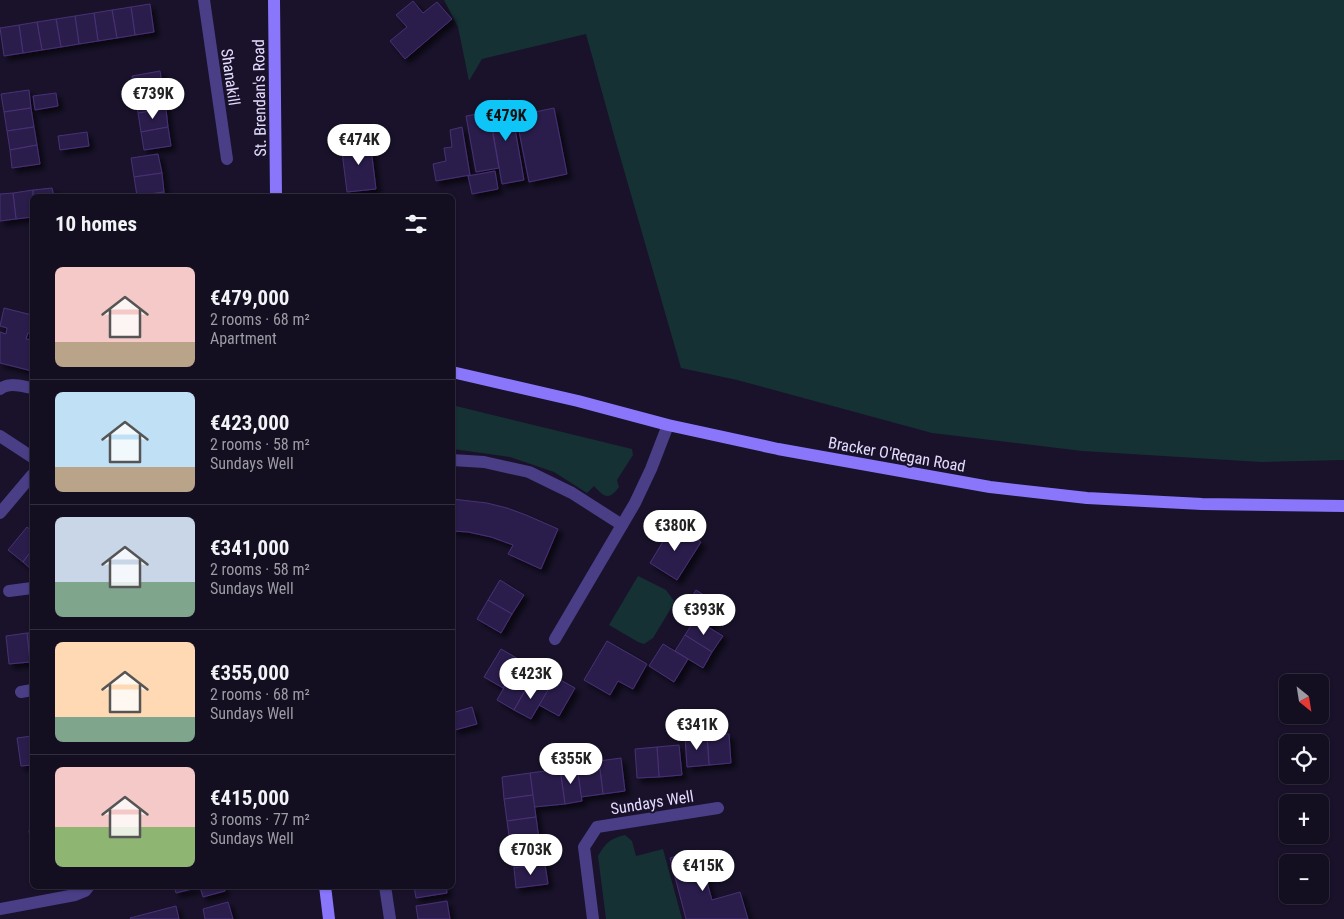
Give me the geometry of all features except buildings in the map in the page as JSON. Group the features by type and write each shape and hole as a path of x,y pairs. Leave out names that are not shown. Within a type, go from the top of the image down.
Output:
{"main road":[{"name":"St. Brendan's Road","path":"274,0 276,194"},
{"name":"Bracker O'Regan Road","path":"455,373 778,450 990,487 1087,498 1202,504 1344,506"},
{"path":"325,889 329,919"}],"street":[{"name":"Shanakill","path":"204,0 227,158"},
{"path":"0,389 11,384 30,388"},
{"path":"555,639 635,503 668,425"},
{"path":"0,436 30,456"},
{"path":"455,460 484,462 529,472 572,493 622,525"},
{"path":"0,513 30,477"},
{"path":"9,591 30,588"},
{"name":"Sundays Well","path":"593,919 584,847 598,827 718,808"},
{"path":"0,909 80,894 86,889"},
{"path":"385,889 390,919"}],"green space":[{"path":"444,0 1344,0 1344,460 1261,462 1082,451 932,433 737,380 681,368 586,34 482,59 469,81 458,27"},
{"path":"455,406 632,449 633,455 617,480 619,487 609,496 601,493 594,486 587,493 554,472 510,457 455,449"},
{"path":"638,576 666,590 674,601 653,638 644,644 609,625"},
{"path":"625,835 632,841 636,856 663,849 682,919 606,919 598,856 608,842"}]}
